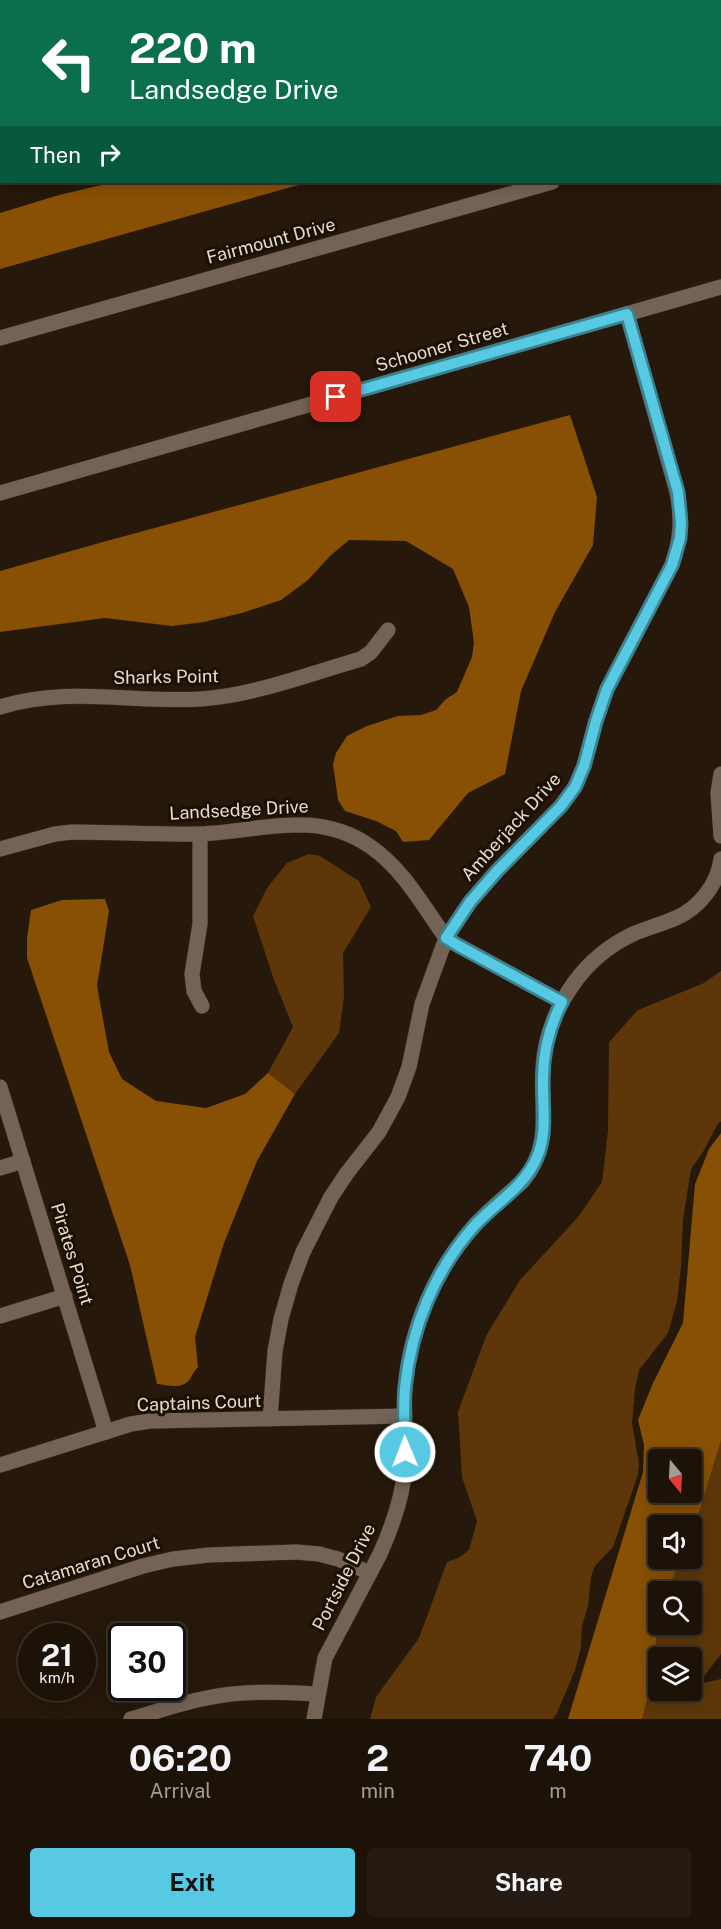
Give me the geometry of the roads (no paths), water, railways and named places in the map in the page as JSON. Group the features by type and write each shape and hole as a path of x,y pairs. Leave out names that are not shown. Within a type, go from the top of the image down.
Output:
{"street":[{"name":"Fairmount Drive","path":"0,338 548,183"},
{"name":"Schooner Street","path":"0,493 721,287"},
{"name":"Amberjack Drive","path":"270,1419 275,1351 281,1318 295,1273 316,1224 331,1197 379,1132 398,1097 409,1067 422,1004 446,938 470,902 561,806 575,787 584,766 607,689 672,565 676,553 681,523 678,492 627,314"},
{"name":"Sharks Point","path":"0,707 47,697 200,699 253,690 362,659 371,652 388,630"},
{"path":"721,774 718,809 721,836"},
{"name":"Landsedge Drive","path":"0,849 55,834 72,832 200,834 300,823 325,826 348,834 370,846 396,868 446,938 562,1002"},
{"path":"200,834 200,924 192,974 194,991 202,1006"},
{"name":"Portside Drive","path":"314,1719 321,1673 330,1647 388,1538 403,1485 405,1391 410,1355 422,1315 430,1295 464,1239 523,1180 534,1165 544,1128 545,1053 550,1030 562,1002 580,975 599,956 632,935 678,918 693,908 715,880 721,859"},
{"name":"Pirates Point","path":"0,1087 106,1432"},
{"path":"0,1168 23,1161"},
{"path":"0,1316 65,1296"},
{"name":"Captains Court","path":"0,1465 106,1432 150,1421 405,1416"},
{"name":"Catamaran Court","path":"0,1612 143,1566 174,1559 209,1555 296,1552 319,1554 338,1558 370,1572"},
{"path":"131,1719 190,1701 242,1693 317,1694"}]}
